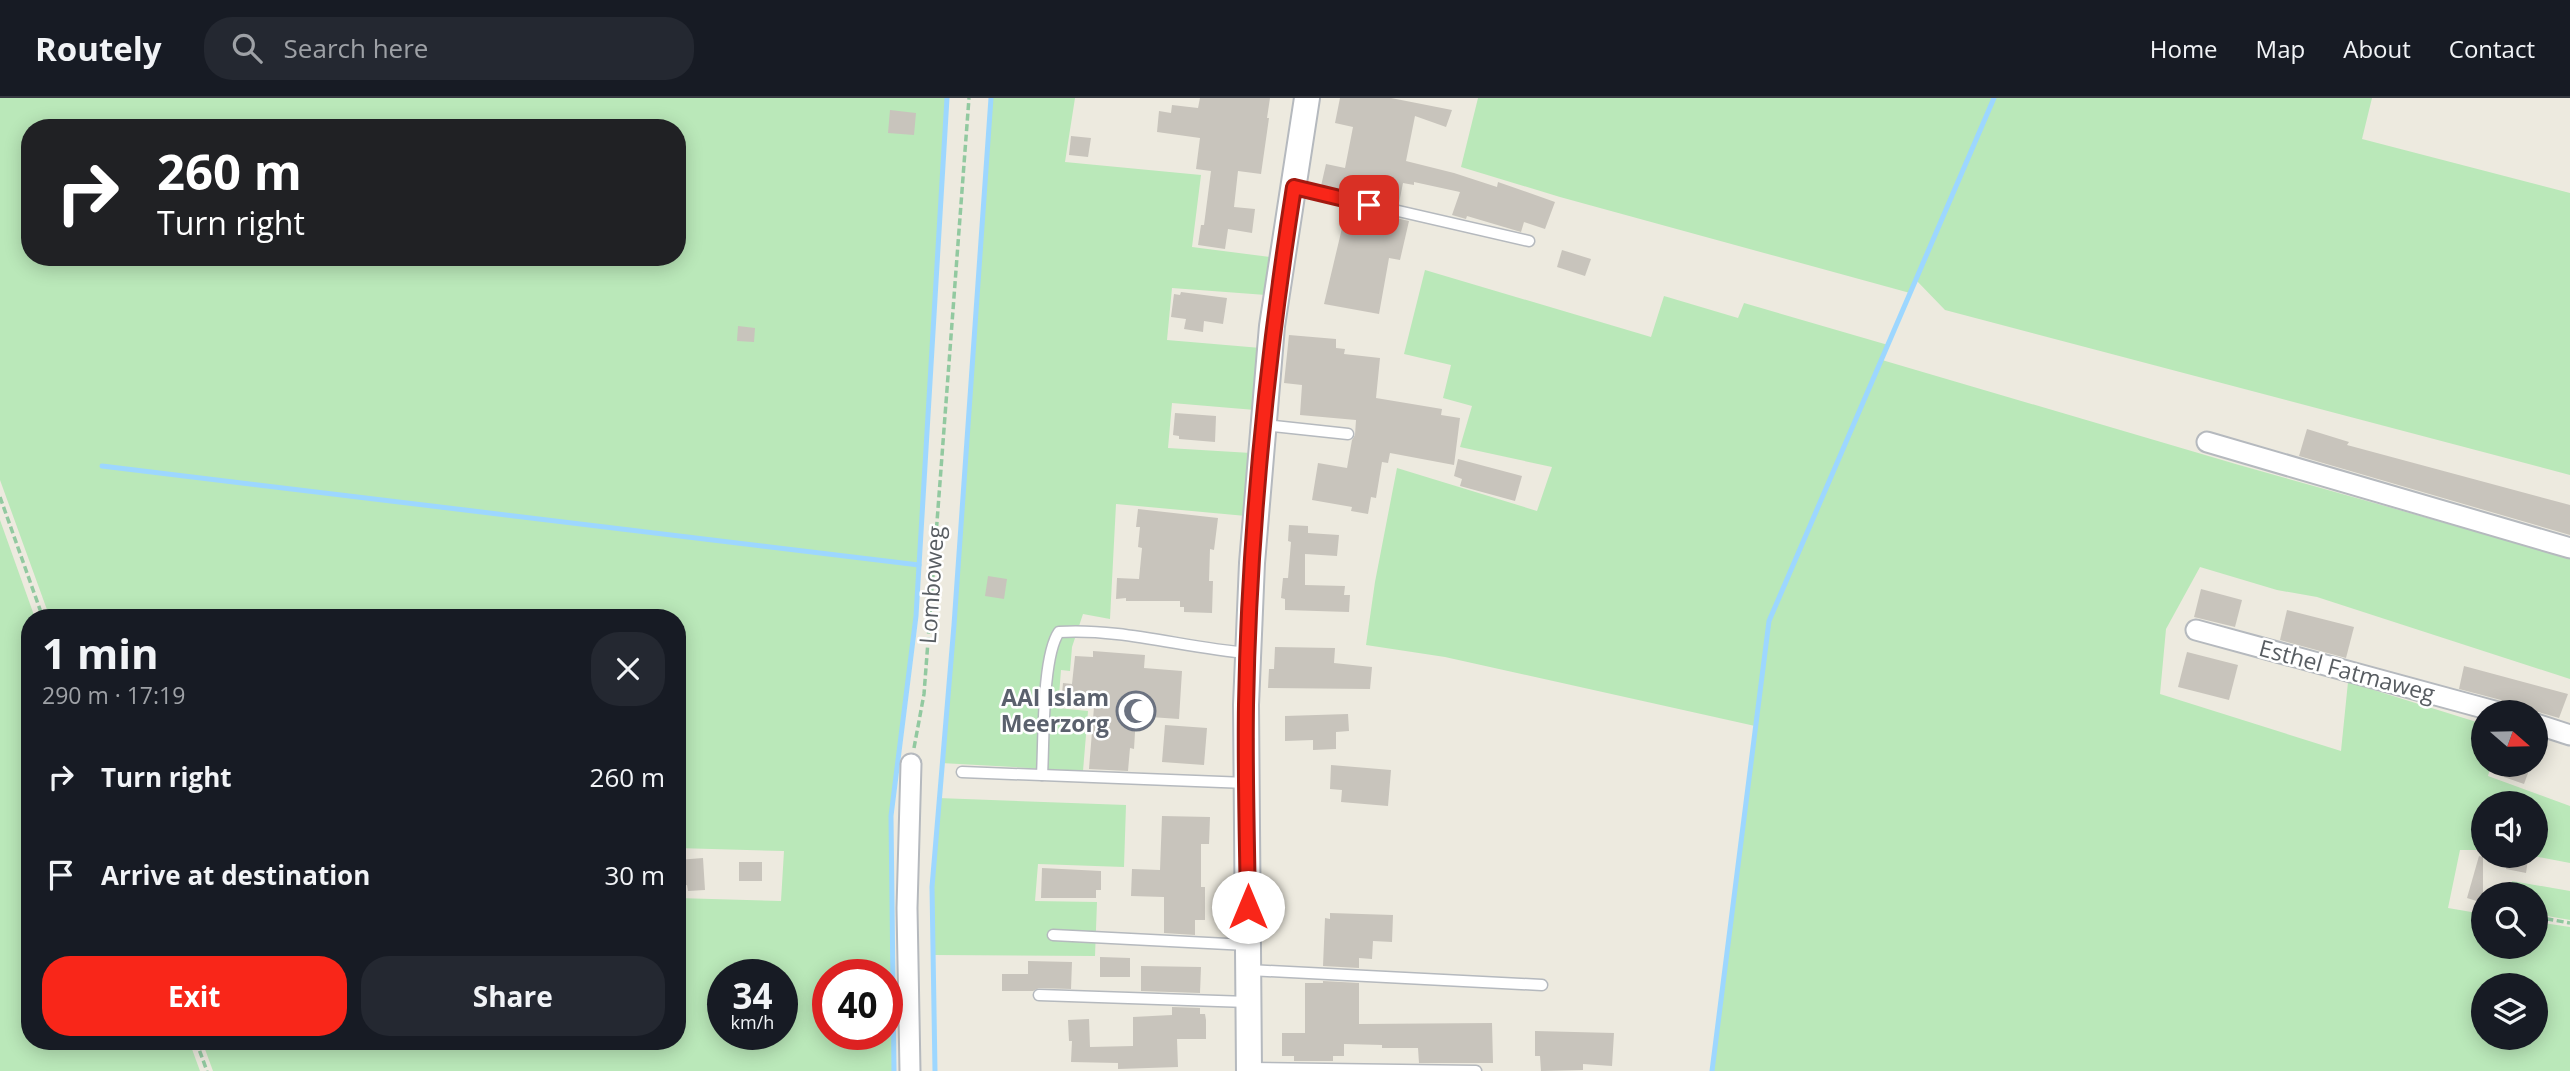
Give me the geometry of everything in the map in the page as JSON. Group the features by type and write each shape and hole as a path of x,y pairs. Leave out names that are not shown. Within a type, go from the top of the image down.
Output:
{"street":[{"path":"1249,1069 1248,653 1255,515 1272,326 1307,98"},
{"path":"2207,442 2570,548"},
{"name":"Esthel Fatmaweg","path":"2196,630 2471,705"},
{"path":"2548,728 2570,735"},
{"path":"910,1071 907,908 911,764"}],"lane":[{"path":"1294,187 1529,241"},
{"path":"1264,425 1348,434"},
{"path":"1042,775 1048,663 1052,642 1059,632 1095,632 1217,651 1248,653"},
{"path":"962,772 1247,783"},
{"path":"1053,935 1248,945"},
{"path":"1248,970 1542,985"},
{"path":"1039,995 1248,1002"},
{"path":"1249,1069 1476,1071"}],"path":[{"name":"Lomboweg","path":"911,764 924,694 969,98"},
{"path":"0,497 40,609"},
{"path":"2548,920 2570,923"},
{"path":"199,1050 207,1071"}],"green space":[{"path":"0,98 947,98 916,616 891,816 893,959 812,959 812,1050 894,1050 894,1071 213,1071 205,1050 686,1050 686,898 781,901 784,851 686,848 686,609 47,609 0,480"},
{"path":"991,98 1075,98 1065,162 1201,175 1192,247 1270,257 1266,295 1172,288 1167,340 1261,348 1255,410 1172,403 1168,448 1251,453 1246,516 1116,504 1110,619 1083,614 1072,647 1070,671 1061,670 1058,708 1088,711 1083,771 941,763 954,625"},
{"path":"1478,98 2372,98 2362,139 2570,193 2570,475 1945,310 1916,280 1910,293 1560,197 1461,167"},
{"path":"1425,270 1651,337 1664,296 1738,318 1744,303 1888,345 1882,360 2239,465 2570,558 2570,679 2317,597 2277,590 2200,567 2166,629 2160,694 2341,751 2348,682 2471,720 2471,777 2491,777 2529,791 2471,791 2471,850 2460,850 2448,908 2471,912 2471,959 2548,959 2548,924 2570,927 2570,1071 1712,1071 1755,726 1445,657 1366,645 1397,468 1537,511 1552,467 1460,447 1472,406 1443,398 1451,365 1404,354"},
{"path":"0,520 32,609 21,609 21,1050 192,1050 200,1071 0,1071"},
{"path":"938,798 1126,805 1124,867 1038,864 1035,901 1097,902 1095,956 933,955 932,887"},
{"path":"2548,798 2570,806 2570,863 2548,859"},
{"path":"2548,887 2570,891 2570,920 2548,916"}],"building":[{"path":"1200,98 1270,98 1261,174 1238,171 1234,207 1255,209 1252,233 1228,229 1225,249 1198,245 1201,225 1204,225 1211,171 1196,169 1200,138 1157,132 1159,111 1171,113 1172,105 1198,108"},
{"path":"1340,98 1391,98 1452,110 1446,127 1415,116 1406,161 1497,187 1498,182 1555,202 1545,229 1524,222 1521,232 1467,216 1466,219 1452,215 1460,192 1414,182 1414,185 1403,183 1399,203 1321,186 1326,164 1345,168 1353,127 1335,123"},
{"path":"890,110 916,113 914,135 888,133"},
{"path":"1071,136 1091,138 1088,157 1069,155"},
{"path":"1347,207 1409,221 1400,260 1389,258 1379,314 1324,304"},
{"path":"1562,250 1591,259 1585,276 1557,267"},
{"path":"1181,292 1227,298 1223,324 1204,321 1203,332 1184,329 1186,319 1171,317 1174,294 1180,295"},
{"path":"738,326 755,328 754,342 737,341"},
{"path":"1289,335 1336,339 1336,348 1345,349 1344,354 1380,358 1376,398 1442,409 1441,415 1460,418 1454,465 1390,453 1388,463 1382,462 1376,498 1371,497 1368,514 1351,511 1352,507 1312,500 1318,463 1347,468 1356,420 1300,415 1302,385 1284,383"},
{"path":"1175,413 1216,416 1215,442 1179,439 1179,436 1173,435"},
{"path":"2307,429 2349,442 2347,445 2570,505 2570,535 2299,456"},
{"path":"1458,459 1522,476 1515,501 1460,486 1462,479 1454,476"},
{"path":"1138,509 1218,518 1214,550 1210,549 1212,613 1184,612 1180,601 1116,599 1117,578 1139,579 1142,548 1138,547"},
{"path":"1289,525 1308,526 1308,533 1339,535 1337,556 1305,554 1305,585 1345,586 1344,595 1350,595 1349,612 1285,610 1285,599 1281,598 1283,578 1288,578 1291,542 1288,541"},
{"path":"988,576 1007,579 1004,599 985,596"},
{"path":"2201,589 2242,600 2235,627 2194,617"},
{"path":"2287,610 2354,627 2346,658 2280,640"},
{"path":"1275,647 1335,648 1334,663 1372,667 1370,689 1268,688 1269,669 1274,669"},
{"name":"AAI Islam Meerzorg","path":"1093,651 1145,655 1144,668 1182,671 1179,719 1136,716 1134,749 1130,748 1128,771 1089,769 1094,707 1061,704 1063,683 1072,684 1075,656 1093,657"},
{"path":"2187,652 2238,665 2229,700 2178,687"},
{"path":"2464,666 2568,694 2559,718 2548,715 2548,700 2501,700 2459,689"},
{"path":"1348,714 1349,731 1336,732 1336,749 1313,750 1313,740 1285,741 1285,716"},
{"path":"1165,725 1207,728 1204,765 1162,762"},
{"path":"1331,765 1391,770 1388,806 1341,802 1342,790 1330,789"},
{"path":"2504,777 2527,777 2524,784"},
{"path":"1162,816 1210,817 1209,844 1201,844 1201,887 1205,887 1205,920 1195,920 1195,935 1164,933 1164,897 1131,896 1132,869 1160,870"},
{"path":"703,858 705,890 688,891 686,859"},
{"path":"739,862 762,862 762,881 739,881"},
{"path":"1042,868 1101,871 1101,890 1096,890 1096,898 1041,898"},
{"path":"2476,868 2483,868 2483,882 2472,882"},
{"path":"2506,868 2527,868 2526,873"},
{"path":"1330,913 1393,915 1392,942 1373,941 1372,959 1359,958 1359,968 1323,966 1325,918 1330,919"},
{"path":"1100,957 1130,958 1130,977 1100,977"},
{"path":"1028,961 1072,962 1071,989 1002,991 1002,974 1028,974"},
{"path":"1141,966 1201,967 1200,993 1141,991"},
{"path":"1305,983 1359,983 1359,1024 1492,1023 1493,1063 1419,1063 1418,1048 1382,1048 1382,1045 1344,1044 1344,1056 1333,1056 1333,1061 1294,1061 1294,1056 1282,1056 1282,1033 1305,1033"},
{"path":"1172,1007 1200,1008 1200,1014 1205,1014 1206,1020 1206,1039 1177,1039 1178,1067 1118,1069 1118,1063 1071,1062 1072,1041 1069,1041 1068,1020 1089,1019 1090,1047 1133,1046 1133,1017 1172,1015"},
{"path":"1535,1031 1614,1033 1612,1066 1583,1064 1583,1070 1541,1071 1540,1056 1535,1056"}],"waterway":[{"path":"894,1071 891,816 916,616 947,98"},
{"path":"935,1071 932,887 954,625 991,98"},
{"path":"1712,1071 1769,621 1994,98"},
{"path":"102,466 919,565"}],"place":[{"name":"AAI Islam Meerzorg","path":"1136,711"}],"route":[{"path":"1248,907 1246,705 1254,539 1272,326 1294,187 1369,205"}]}
